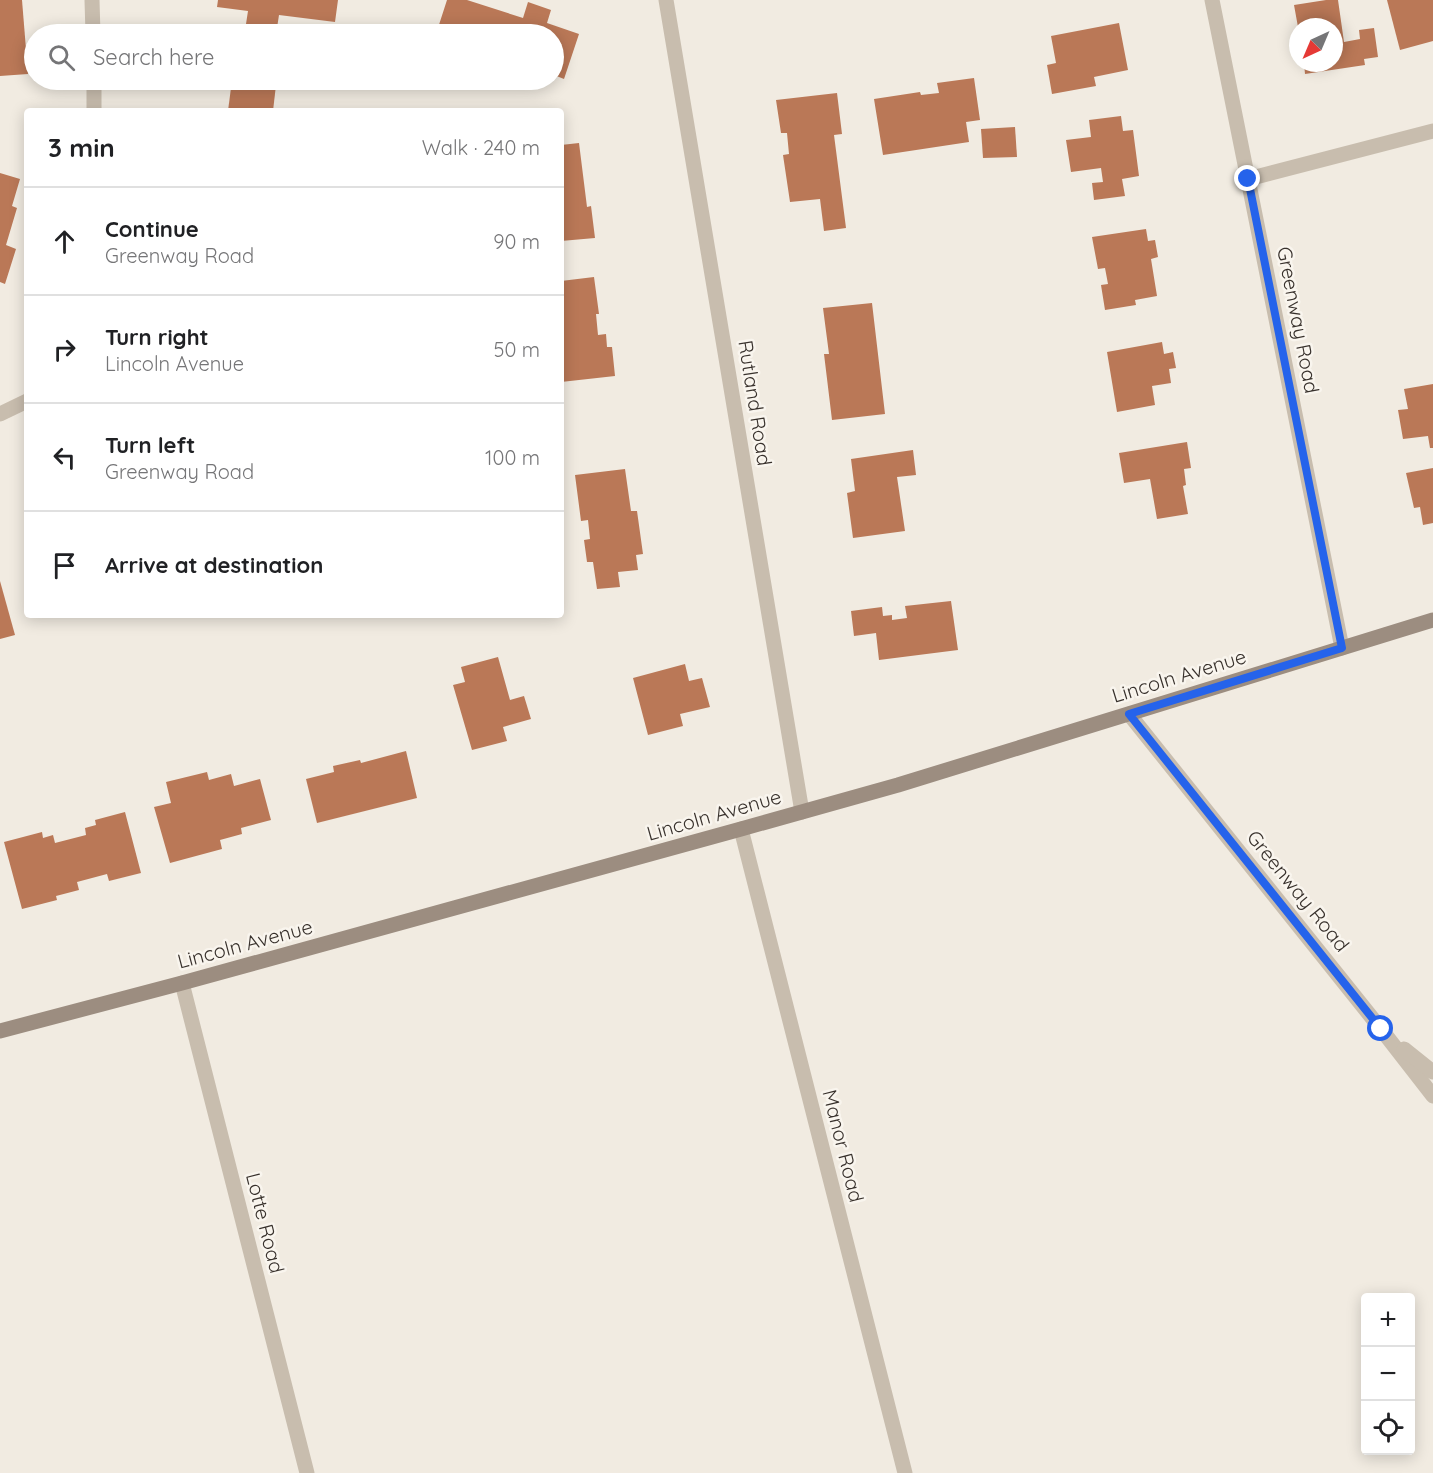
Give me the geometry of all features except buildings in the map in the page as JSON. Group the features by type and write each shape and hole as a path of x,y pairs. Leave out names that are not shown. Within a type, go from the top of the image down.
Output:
{"main road":[{"name":"Lincoln Avenue","path":"0,1031 898,785 1433,620"}],"street":[{"path":"92,0 93,24"},
{"name":"Rutland Road","path":"666,0 802,812"},
{"name":"Greenway Road","path":"1212,0 1342,648"},
{"path":"94,90 94,108"},
{"path":"1248,179 1433,131"},
{"path":"0,414 24,402"},
{"name":"Greenway Road","path":"1129,714 1433,1096"},
{"name":"Manor Road","path":"741,829 905,1473"},
{"name":"Lotte Road","path":"182,983 307,1473"},
{"path":"1381,1029 1433,1072"}],"route":[{"path":"1248,179 1342,648 1129,714 1381,1029"}]}
